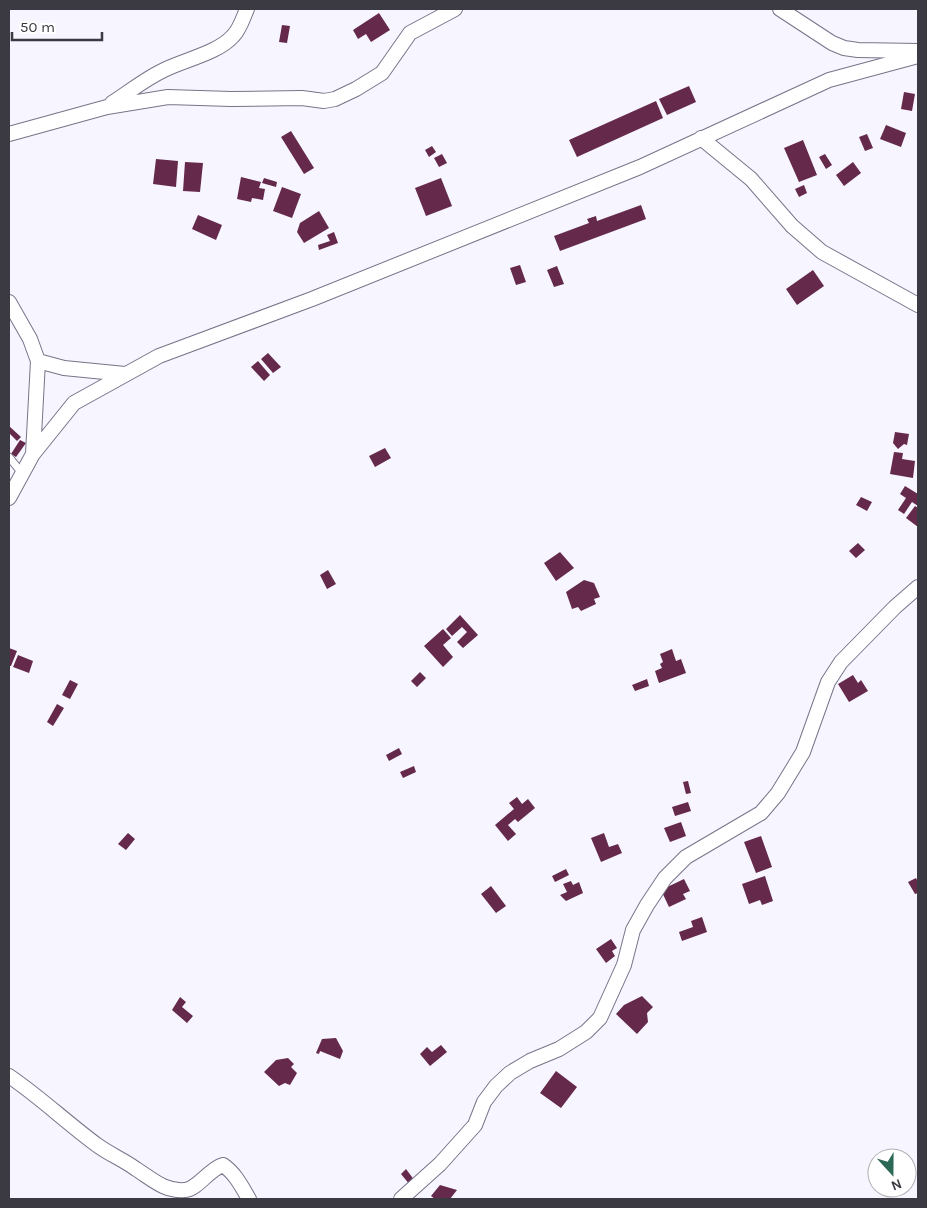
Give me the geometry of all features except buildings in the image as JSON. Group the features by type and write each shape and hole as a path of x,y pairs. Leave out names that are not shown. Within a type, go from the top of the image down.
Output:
{"street":[{"path":"107,107 153,76 228,41 241,24 247,9"},
{"path":"9,134 107,107 168,97 231,99 302,98 324,101 336,99 356,90 382,73 410,34 454,9"},
{"path":"780,9 832,44 844,48 918,51"},
{"path":"9,498 21,472 33,454 74,403 159,356 312,299 640,167 829,80 918,56"},
{"path":"701,138 751,179 808,242 822,252 918,305"},
{"path":"9,302 30,339 38,361 33,454"},
{"path":"38,361 64,368 125,374"},
{"path":"401,1199 440,1164 475,1125 484,1102 496,1086 510,1073 530,1061 559,1049 586,1032 600,1018 624,965 633,930 665,878 686,857 761,813 778,793 803,752 828,682 837,669 888,614 918,587"},
{"path":"9,1076 98,1146 136,1168 160,1185 174,1189 188,1189 214,1169 223,1165 230,1170 249,1199"}],"lane":[{"path":"9,457 21,472"}]}
